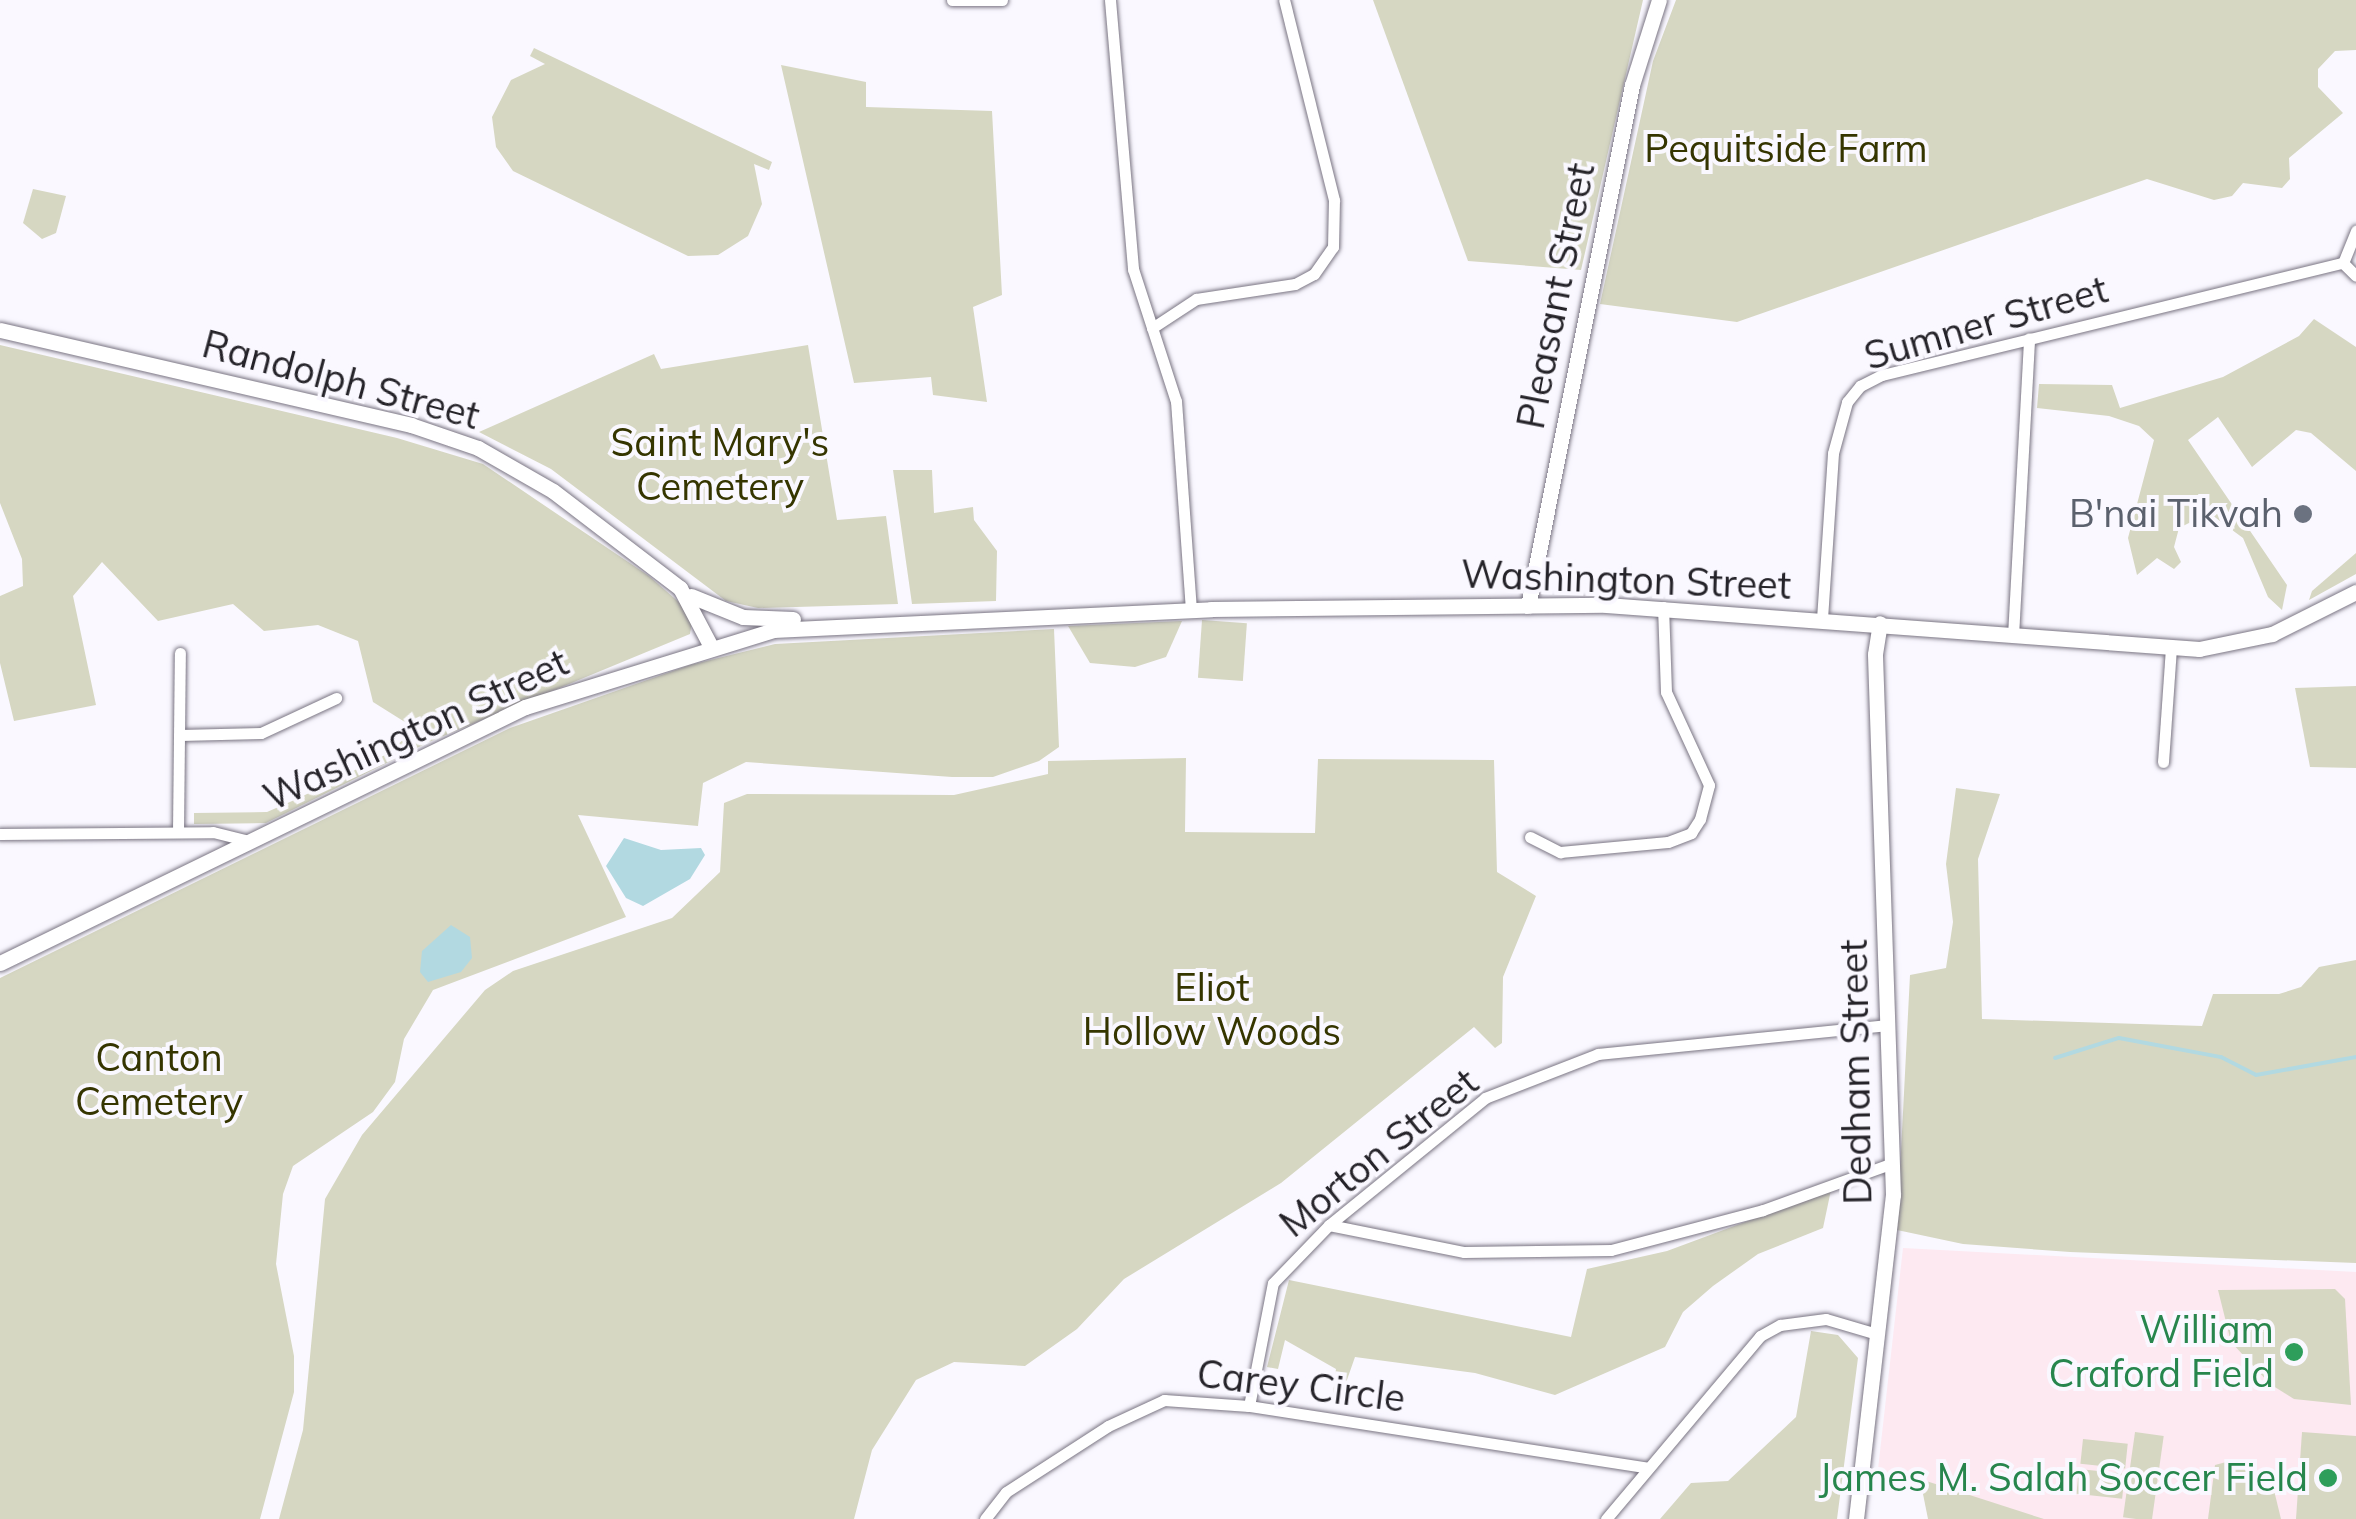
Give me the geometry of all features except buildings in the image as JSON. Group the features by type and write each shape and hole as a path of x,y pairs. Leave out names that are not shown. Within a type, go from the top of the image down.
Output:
{"main road":[{"name":"Pleasant Street","path":"1528,606 1632,85 1659,0"},
{"name":"Randolph Street","path":"0,330 459,440 554,491 680,588 718,643"},
{"name":"Washington Street","path":"680,588 701,602 758,619 880,622"},
{"name":"Washington Street","path":"0,963 526,707 718,643 803,626 1190,610 1663,607 2171,649 2272,634 2356,592"},
{"path":"701,602 719,620 718,643"},
{"name":"Dedham Street","path":"1856,1519 1893,1164 1875,654 1880,623"}],"street":[{"path":"952,0 1002,0"},
{"path":"1110,0 1133,269 1176,401 1190,610"},
{"path":"1152,328 1196,300 1295,284 1314,274 1333,247 1334,200 1284,0"},
{"path":"2356,231 2342,264 2356,276"},
{"name":"Sumner Street","path":"1822,619 1833,453 1847,402 1860,386 1882,375 2342,264"},
{"path":"2013,636 2029,338"},
{"path":"1530,838 1560,852 1668,842 1691,833 1700,819 1709,785 1666,692 1663,607"},
{"path":"2163,762 2171,649"},
{"path":"178,832 180,653"},
{"path":"180,735 262,733 336,698"},
{"path":"0,834 178,832 254,842"},
{"name":"Morton Street","path":"1249,1406 1273,1283 1329,1225 1466,1112 1518,1081 1640,1047 1888,1025"},
{"path":"1329,1225 1464,1252 1611,1250 1763,1210 1893,1164"},
{"path":"1606,1519 1645,1467 1760,1336 1804,1319 1877,1334"},
{"name":"Carey Circle","path":"985,1519 1006,1492 1146,1406 1164,1400 1249,1406 1645,1467"}],"shaded area":[{"path":"1903,1248 2356,1272 2356,1519 2016,1519 1877,1478"}],"green space":[{"path":"1373,0 1643,0 1581,270 1468,261"},
{"name":"Pequitside Farm","path":"1676,0 2356,0 2356,50 2335,51 2318,69 2318,87 2343,113 2289,158 2290,179 2282,188 2243,183 2232,196 2214,200 2147,179 1737,322 1600,304 1653,61"},
{"path":"534,48 772,162 769,170 754,164 762,204 748,236 718,255 688,256 513,171 496,147 492,117 511,80 545,64 530,56"},
{"path":"781,65 866,82 866,107 992,111 1002,295 973,307 987,402 933,395 931,377 854,383"},
{"path":"33,189 66,196 56,233 42,239 23,223"},
{"path":"2314,319 2356,347 2356,471 2311,433 2296,430 2252,467 2218,417 2188,440 2287,585 2282,610 2268,597 2243,538 2209,513 2179,528 2174,547 2181,562 2174,569 2157,558 2137,575 2128,538 2154,440 2139,426 2109,416 2037,408 2039,384 2112,385 2120,408 2223,377 2299,336"},
{"path":"0,345 397,438 483,464 649,576 681,604 692,622 690,634 429,742 266,823 194,824 194,813 267,812 385,755 416,729 373,702 358,641 318,625 264,631 233,604 158,621 102,562 73,596 96,705 14,721 0,663 0,596 23,586 22,559 0,503"},
{"name":"Saint Mary's Cemetery","path":"808,345 837,520 886,516 898,604 758,608 726,601 551,469 479,432 654,354 661,369"},
{"path":"893,470 932,470 934,513 973,507 974,520 997,551 996,601 912,604"},
{"path":"2356,553 2356,574 2309,600 2312,591"},
{"path":"1202,620 1247,623 1243,681 1198,678"},
{"path":"1182,621 1166,657 1135,667 1090,663 1068,626"},
{"name":"Canton Cemetery","path":"1054,629 1059,747 1039,761 993,777 746,762 703,783 698,826 578,815 626,917 433,990 404,1039 395,1082 373,1112 293,1166 283,1194 276,1264 294,1356 294,1392 260,1519 0,1519 0,978 510,728 690,665 775,644"},
{"path":"2356,686 2356,768 2310,767 2295,688"},
{"name":"Eliot Hollow Woods","path":"1186,758 1185,832 1315,833 1318,759 1494,760 1497,872 1536,896 1503,977 1502,1043 1495,1048 1474,1027 1281,1183 1124,1279 1077,1329 1025,1366 954,1362 916,1380 872,1450 854,1519 279,1519 303,1430 325,1199 362,1135 485,990 513,971 672,918 720,872 724,803 747,794 954,795 1048,774 1048,761"},
{"path":"1956,788 2000,794 1978,859 1982,1019 2202,1026 2213,994 2279,994 2301,987 2319,967 2356,960 2356,1263 2070,1252 1963,1244 1897,1230 1910,975 1946,968 1953,922 1946,864"},
{"path":"1831,1190 1823,1228 1758,1254 1713,1286 1683,1312 1665,1347 1555,1395 1475,1373 1355,1357 1341,1397 1332,1397 1336,1369 1285,1340 1278,1369 1267,1367 1289,1280 1571,1337 1587,1269 1667,1251"},
{"name":"William Craford Field","path":"2335,1289 2345,1299 2351,1405 2294,1399 2270,1384 2231,1342 2218,1290"},
{"path":"1811,1331 1838,1335 1858,1358 1837,1519 1660,1519 1691,1483 1728,1481 1796,1417"},
{"path":"2135,1432 2164,1436 2152,1519 2123,1517"},
{"name":"James M. Salah Soccer Field","path":"2302,1432 2356,1436 2356,1519 2296,1519"},
{"path":"2083,1439 2128,1444 2125,1469 2080,1464"},
{"path":"2230,1461 2271,1478 2281,1519 2208,1519 2215,1465"},
{"path":"2079,1469 2125,1474 2122,1499 2076,1494"},
{"path":"1920,1479 2044,1519 1928,1519"}],"water":[{"path":"624,838 661,850 701,848 705,855 690,879 643,906 626,898 606,866"},
{"path":"451,925 470,937 472,958 461,972 428,982 420,972 422,951"}],"waterway":[{"path":"2055,1058 2119,1038 2221,1057 2256,1075 2356,1057"}],"place":[{"name":"B'nai Tikvah","path":"2303,514"},
{"name":"William Craford Field","path":"2294,1352"},
{"name":"James M. Salah Soccer Field","path":"2328,1478"}]}
